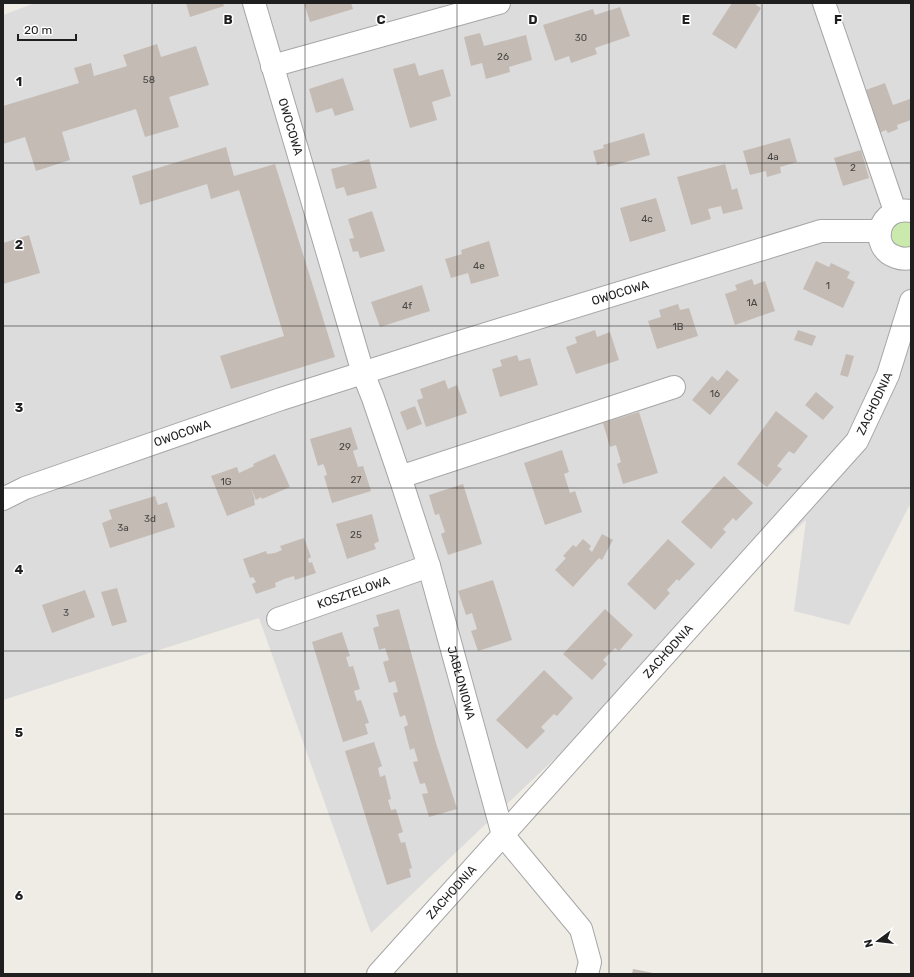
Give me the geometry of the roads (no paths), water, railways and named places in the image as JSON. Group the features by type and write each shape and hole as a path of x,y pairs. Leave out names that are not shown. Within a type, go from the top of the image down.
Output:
{"street":[{"name":"OWOCOWA","path":"254,3 363,373"},
{"path":"272,66 499,3"},
{"path":"824,3 903,211 889,214 884,219 880,231 882,246 886,252 900,259 911,258"},
{"name":"OWOCOWA","path":"3,499 25,488 281,399 447,346 821,231 880,231"},
{"name":"ZACHODNIA","path":"378,974 857,441 888,375 911,301"},
{"name":"JABŁONIOWA","path":"363,373 374,398 429,566 503,836 581,930 590,962 587,974"},
{"path":"400,477 674,387"},
{"name":"KOSZTELOWA","path":"278,619 429,566"}]}
